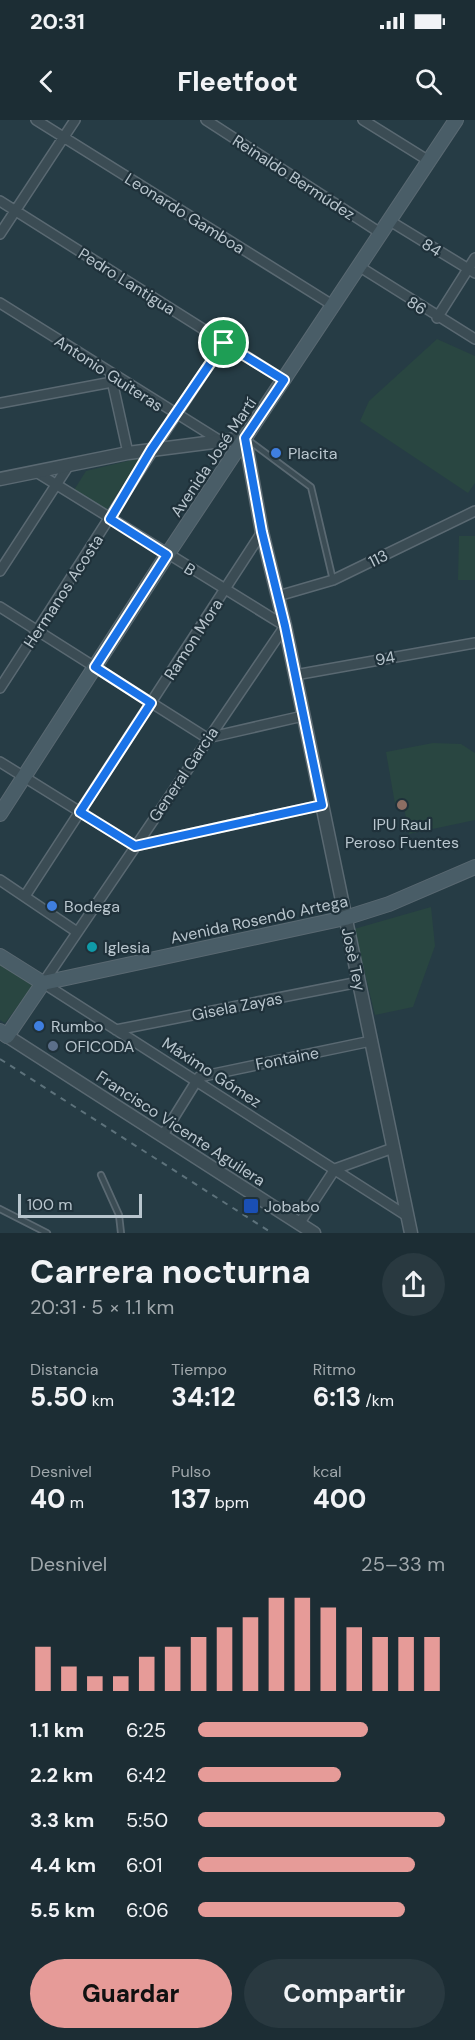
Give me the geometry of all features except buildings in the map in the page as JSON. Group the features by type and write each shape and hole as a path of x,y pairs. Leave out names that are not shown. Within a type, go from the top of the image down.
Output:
{"main road":[{"name":"Avenida José Martí","path":"0,814 167,555 456,120"},
{"name":"Avenida Rosendo Artega","path":"43,983 345,918 389,904 475,867"},
{"name":"Máximo Gómez","path":"0,956 43,983"},
{"path":"4,1034 43,983"}],"street":[{"name":"Leonardo Gamboa","path":"36,120 334,306"},
{"path":"0,234 75,120"},
{"name":"Reinaldo Bermúdez","path":"206,120 382,234"},
{"path":"363,120 429,161"},
{"name":"Pedro Lantigua","path":"0,201 284,380"},
{"name":"84","path":"390,221 471,271"},
{"path":"437,318 471,271 475,258"},
{"name":"86","path":"360,267 437,318 475,339"},
{"name":"Antonio Guiteras","path":"0,303 111,378 219,440 248,462"},
{"name":"Hermanos Acosta","path":"0,688 110,519 151,450 224,343"},
{"path":"0,403 111,378 128,453"},
{"path":"0,479 128,453 245,438"},
{"name":"Josè Tey","path":"245,438 262,532 285,626 411,1233"},
{"path":"0,571 69,465"},
{"name":"B","path":"36,472 224,591 285,626"},
{"name":"113","path":"278,596 333,580 475,511"},
{"name":"Ramon Mora","path":"25,896 262,532"},
{"path":"0,607 207,738 303,716"},
{"name":"General Garcia","path":"43,983 285,626"},
{"name":"94","path":"295,675 475,644"},
{"path":"0,762 135,846 322,805"},
{"path":"0,880 77,932"},
{"name":"Gisela Zayas","path":"116,1030 359,982"},
{"name":"Máximo Gómez","path":"43,983 408,1216"},
{"name":"Francisco Vicente Aguilera","path":"4,1034 314,1233"},
{"name":"Fontaine","path":"196,1081 206,1075 371,1041"},
{"path":"164,1135 196,1081"},
{"path":"299,1224 334,1169 393,1148"}],"lane":[{"path":"245,438 311,487 333,580"},
{"path":"101,1175 119,1215 121,1233"},
{"path":"0,1209 47,1233"}],"green space":[{"path":"437,339 475,356 475,483 468,493 360,421 369,401"},
{"path":"140,458 106,511 74,490 86,471"},
{"path":"459,536 475,536 475,580 458,580"},
{"path":"433,743 461,744 475,753 475,820 409,834 403,802 395,804 386,752"},
{"path":"431,907 435,946 413,1007 375,1015 354,929"},
{"path":"0,964 33,986 5,1023 0,1020"}],"railway":[{"path":"0,1059 272,1233"}],"place":[{"name":"Placita","path":"276,453"},
{"name":"IPU Raul Peroso Fuentes","path":"402,805"},
{"name":"Bodega","path":"52,906"},
{"name":"Iglesia","path":"92,947"},
{"name":"Rumbo","path":"39,1026"},
{"name":"OFICODA","path":"53,1046"},
{"name":"Jobabo","path":"251,1206"}],"route":[{"path":"224,343 284,380 245,438 262,532 285,626 322,805 135,846 80,812 151,703 95,667 167,555 110,519 151,450 224,343"}]}
